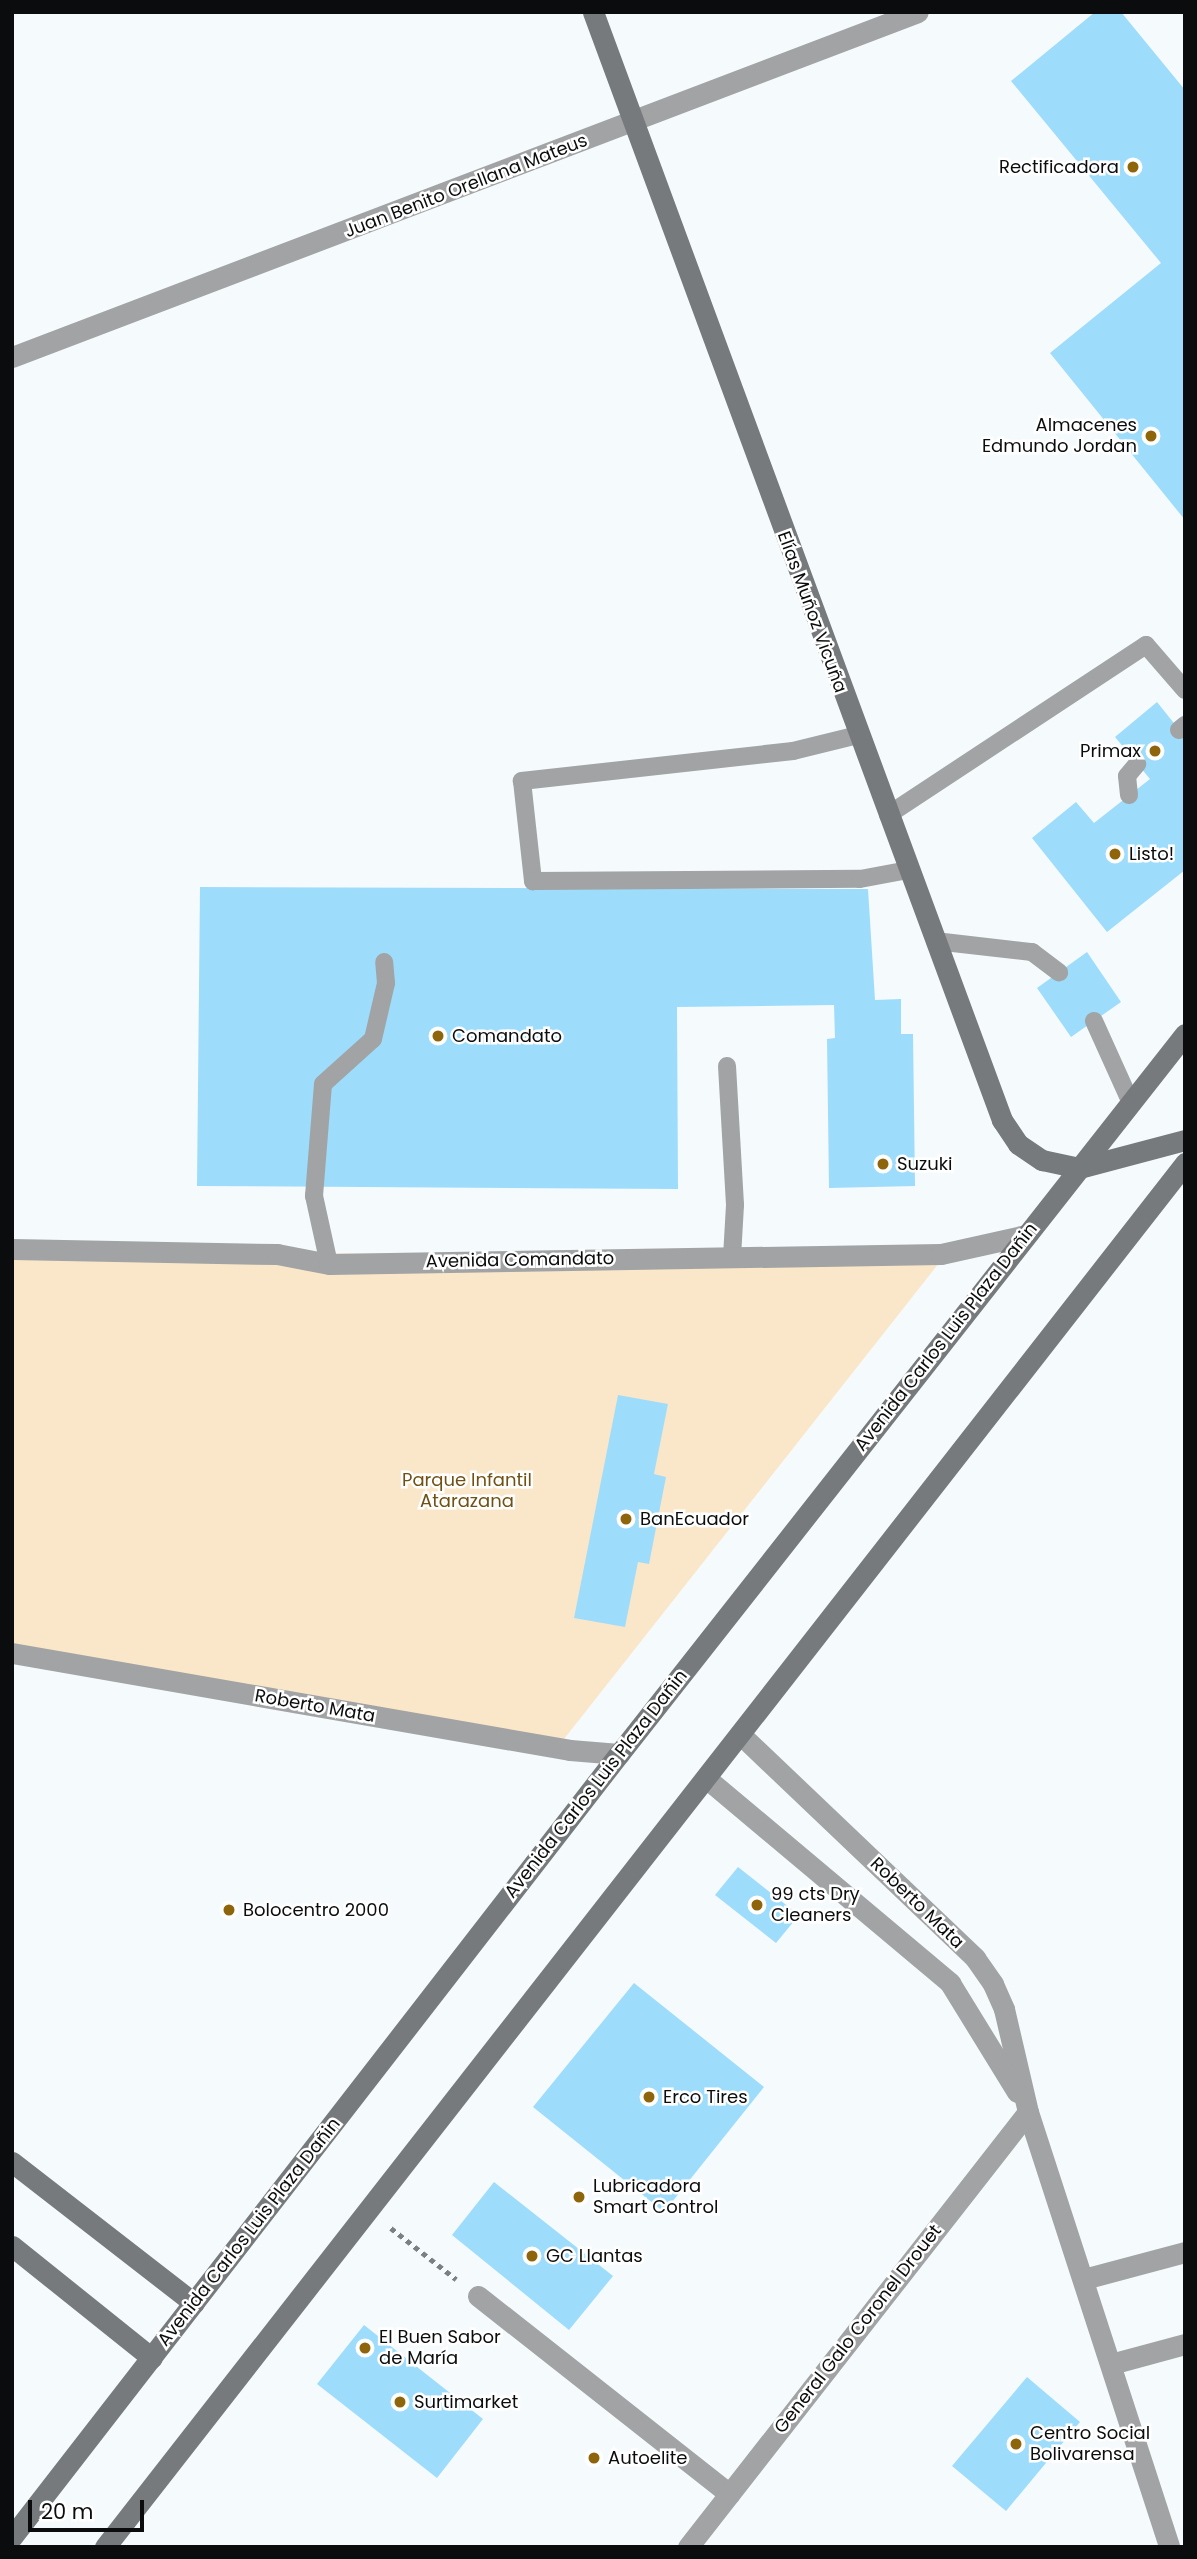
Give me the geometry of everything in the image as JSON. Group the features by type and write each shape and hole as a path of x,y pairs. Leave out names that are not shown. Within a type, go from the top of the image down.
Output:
{"main road":[{"name":"Elías Muñoz Vicuña","path":"593,12 631,124 1002,1120 1018,1144 1042,1160 1079,1168"},
{"name":"Avenida Carlos Luis Plaza Dañin","path":"12,2537 619,1754 1185,1034"},
{"path":"1079,1168 1185,1140"},
{"path":"105,2547 1185,1163"},
{"path":"12,2162 194,2303"},
{"path":"12,2246 152,2358"}],"street":[{"name":"Juan Benito Orellana Mateus","path":"12,357 631,124 918,12"},
{"name":"Avenida Comandato","path":"12,1249 277,1254 329,1264 941,1254 1026,1235"},
{"name":"Roberto Mata","path":"12,1653 570,1750 619,1754"},
{"name":"Roberto Mata","path":"740,1734 975,1958 1004,2009 1028,2112 1169,2547"},
{"name":"Roberto Mata","path":"706,1778 950,1983 1028,2112"},
{"name":"General Galo Coronel Drouet","path":"688,2547 1028,2112"},
{"path":"1084,2279 1185,2252"},
{"path":"478,2296 730,2494"},
{"path":"1111,2364 1185,2344"}],"lane":[{"path":"888,815 1146,645 1185,690"},
{"path":"858,735 793,751 522,781 533,881 860,879 908,870"},
{"path":"1129,794 1127,776 1137,764"},
{"path":"935,941 1032,952 1059,972"},
{"path":"329,1264 314,1196 323,1084 373,1039 386,984 384,962"},
{"path":"1094,1021 1131,1103"},
{"path":"727,1066 735,1205 732,1257"}],"path":[{"path":"369,2210 478,2296"}],"green space":[{"name":"Parque Infantil Atarazana","path":"12,1251 943,1258 564,1739 12,1651"}],"building":[{"path":"1095,12 1121,12 1185,90 1185,520 1050,353 1161,263 1011,81"},
{"name":"Listo!","path":"1157,702 1185,737 1185,870 1107,932 1032,838 1076,802 1094,823 1150,779 1115,737"},
{"name":"Comandato","path":"200,887 868,889 875,1000 901,999 901,1034 913,1034 915,1186 829,1188 827,1039 835,1038 834,1005 677,1007 678,1189 197,1186"},
{"path":"1087,952 1121,1002 1071,1037 1037,988"},
{"name":"BanEcuador","path":"618,1395 668,1404 654,1474 666,1477 649,1564 638,1562 625,1627 574,1618"},
{"name":"99 cts Dry Cleaners","path":"738,1867 799,1915 776,1943 715,1895"},
{"name":"Erco Tires","path":"634,1983 764,2087 664,2212 533,2107"},
{"name":"GC Llantas","path":"494,2182 613,2276 569,2330 452,2235"},
{"name":"Surtimarket","path":"364,2325 483,2419 437,2478 317,2384"},
{"name":"Centro Social Bolivarensa","path":"1027,2377 1080,2422 1006,2511 952,2466"}],"place":[{"name":"Rectificadora","path":"1133,167"},
{"name":"Almacenes Edmundo Jordan","path":"1151,436"},
{"name":"Primax","path":"1155,751"},
{"name":"Listo!","path":"1115,854"},
{"name":"Comandato","path":"438,1036"},
{"name":"Suzuki","path":"883,1164"},
{"name":"BanEcuador","path":"626,1519"},
{"name":"99 cts Dry Cleaners","path":"757,1905"},
{"name":"Bolocentro 2000","path":"229,1910"},
{"name":"Erco Tires","path":"649,2097"},
{"name":"Lubricadora Smart Control","path":"579,2197"},
{"name":"GC Llantas","path":"532,2256"},
{"name":"El Buen Sabor de María","path":"365,2348"},
{"name":"Surtimarket","path":"400,2402"},
{"name":"Centro Social Bolivarensa","path":"1016,2444"},
{"name":"Autoelite","path":"594,2458"}]}
